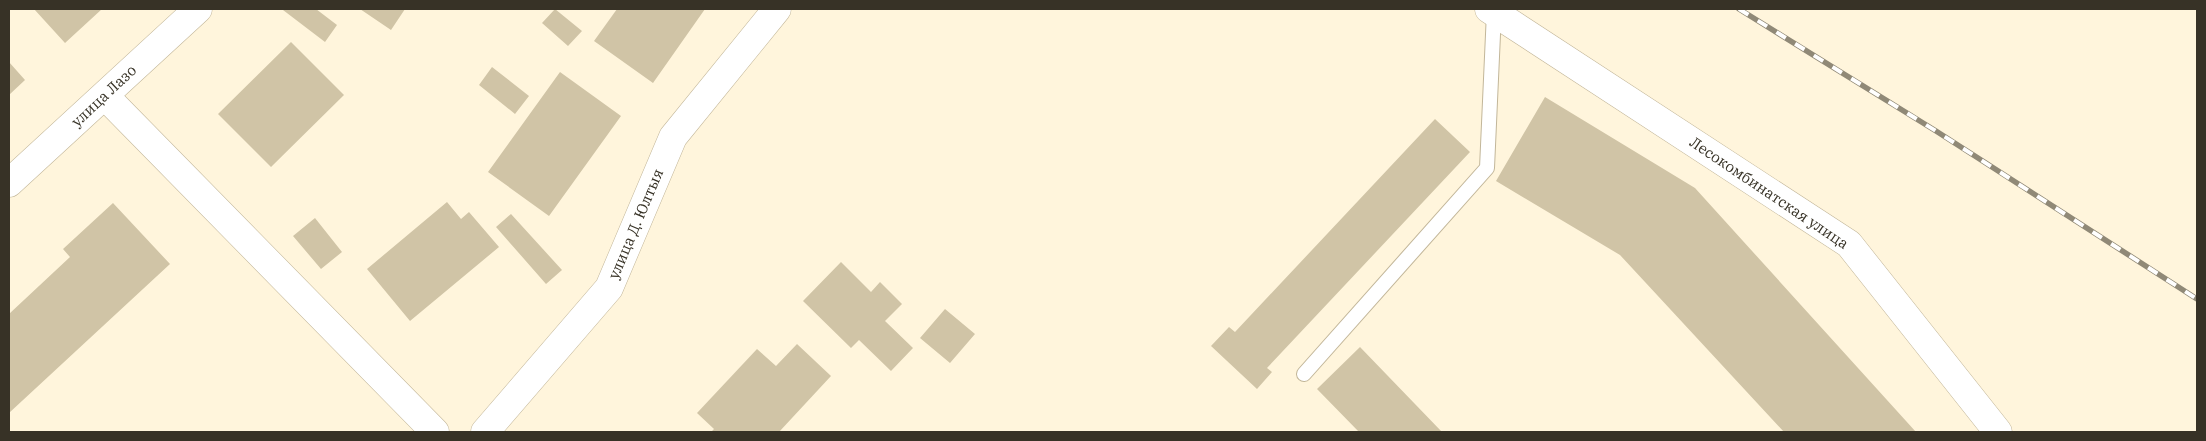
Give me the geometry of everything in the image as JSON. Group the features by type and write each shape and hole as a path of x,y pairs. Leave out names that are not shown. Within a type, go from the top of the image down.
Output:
{"street":[{"name":"улица Лазо","path":"9,182 198,9"},
{"name":"улица Д. Юлтыя","path":"485,432 610,288 672,137 777,9"},
{"name":"Лесокомбинатская улица","path":"1492,10 1849,244 1998,432"},
{"path":"105,96 435,432"}],"lane":[{"path":"1304,374 1487,168 1492,10"}],"building":[{"path":"34,9 102,9 65,43"},
{"path":"284,9 316,9 337,25 325,42"},
{"path":"360,9 405,9 391,30"},
{"path":"555,9 582,31 568,46 542,23"},
{"path":"617,9 705,9 653,83 594,41"},
{"path":"291,42 344,95 271,167 218,114"},
{"path":"9,62 25,80 9,95"},
{"path":"492,67 529,96 515,114 479,85"},
{"path":"560,72 621,116 549,216 488,172"},
{"path":"1545,97 1695,188 1916,432 1784,432 1620,255 1496,181"},
{"path":"1435,119 1470,152 1267,368 1272,372 1257,389 1211,346 1229,327 1235,332"},
{"path":"447,202 461,219 469,212 499,247 410,321 367,269"},
{"path":"113,203 170,264 9,413 9,314 70,257 63,249"},
{"path":"511,214 562,270 546,284 496,227"},
{"path":"315,218 342,252 321,269 293,236"},
{"path":"841,262 871,292 880,282 902,304 885,321 913,348 891,371 859,340 851,348 803,301"},
{"path":"945,309 975,334 950,363 920,338"},
{"path":"797,344 831,376 779,432 711,432 714,429 697,413 757,349 776,366"},
{"path":"1360,347 1442,432 1359,432 1317,389"}],"railway":[{"path":"1739,9 1936,131 2197,299"}]}
